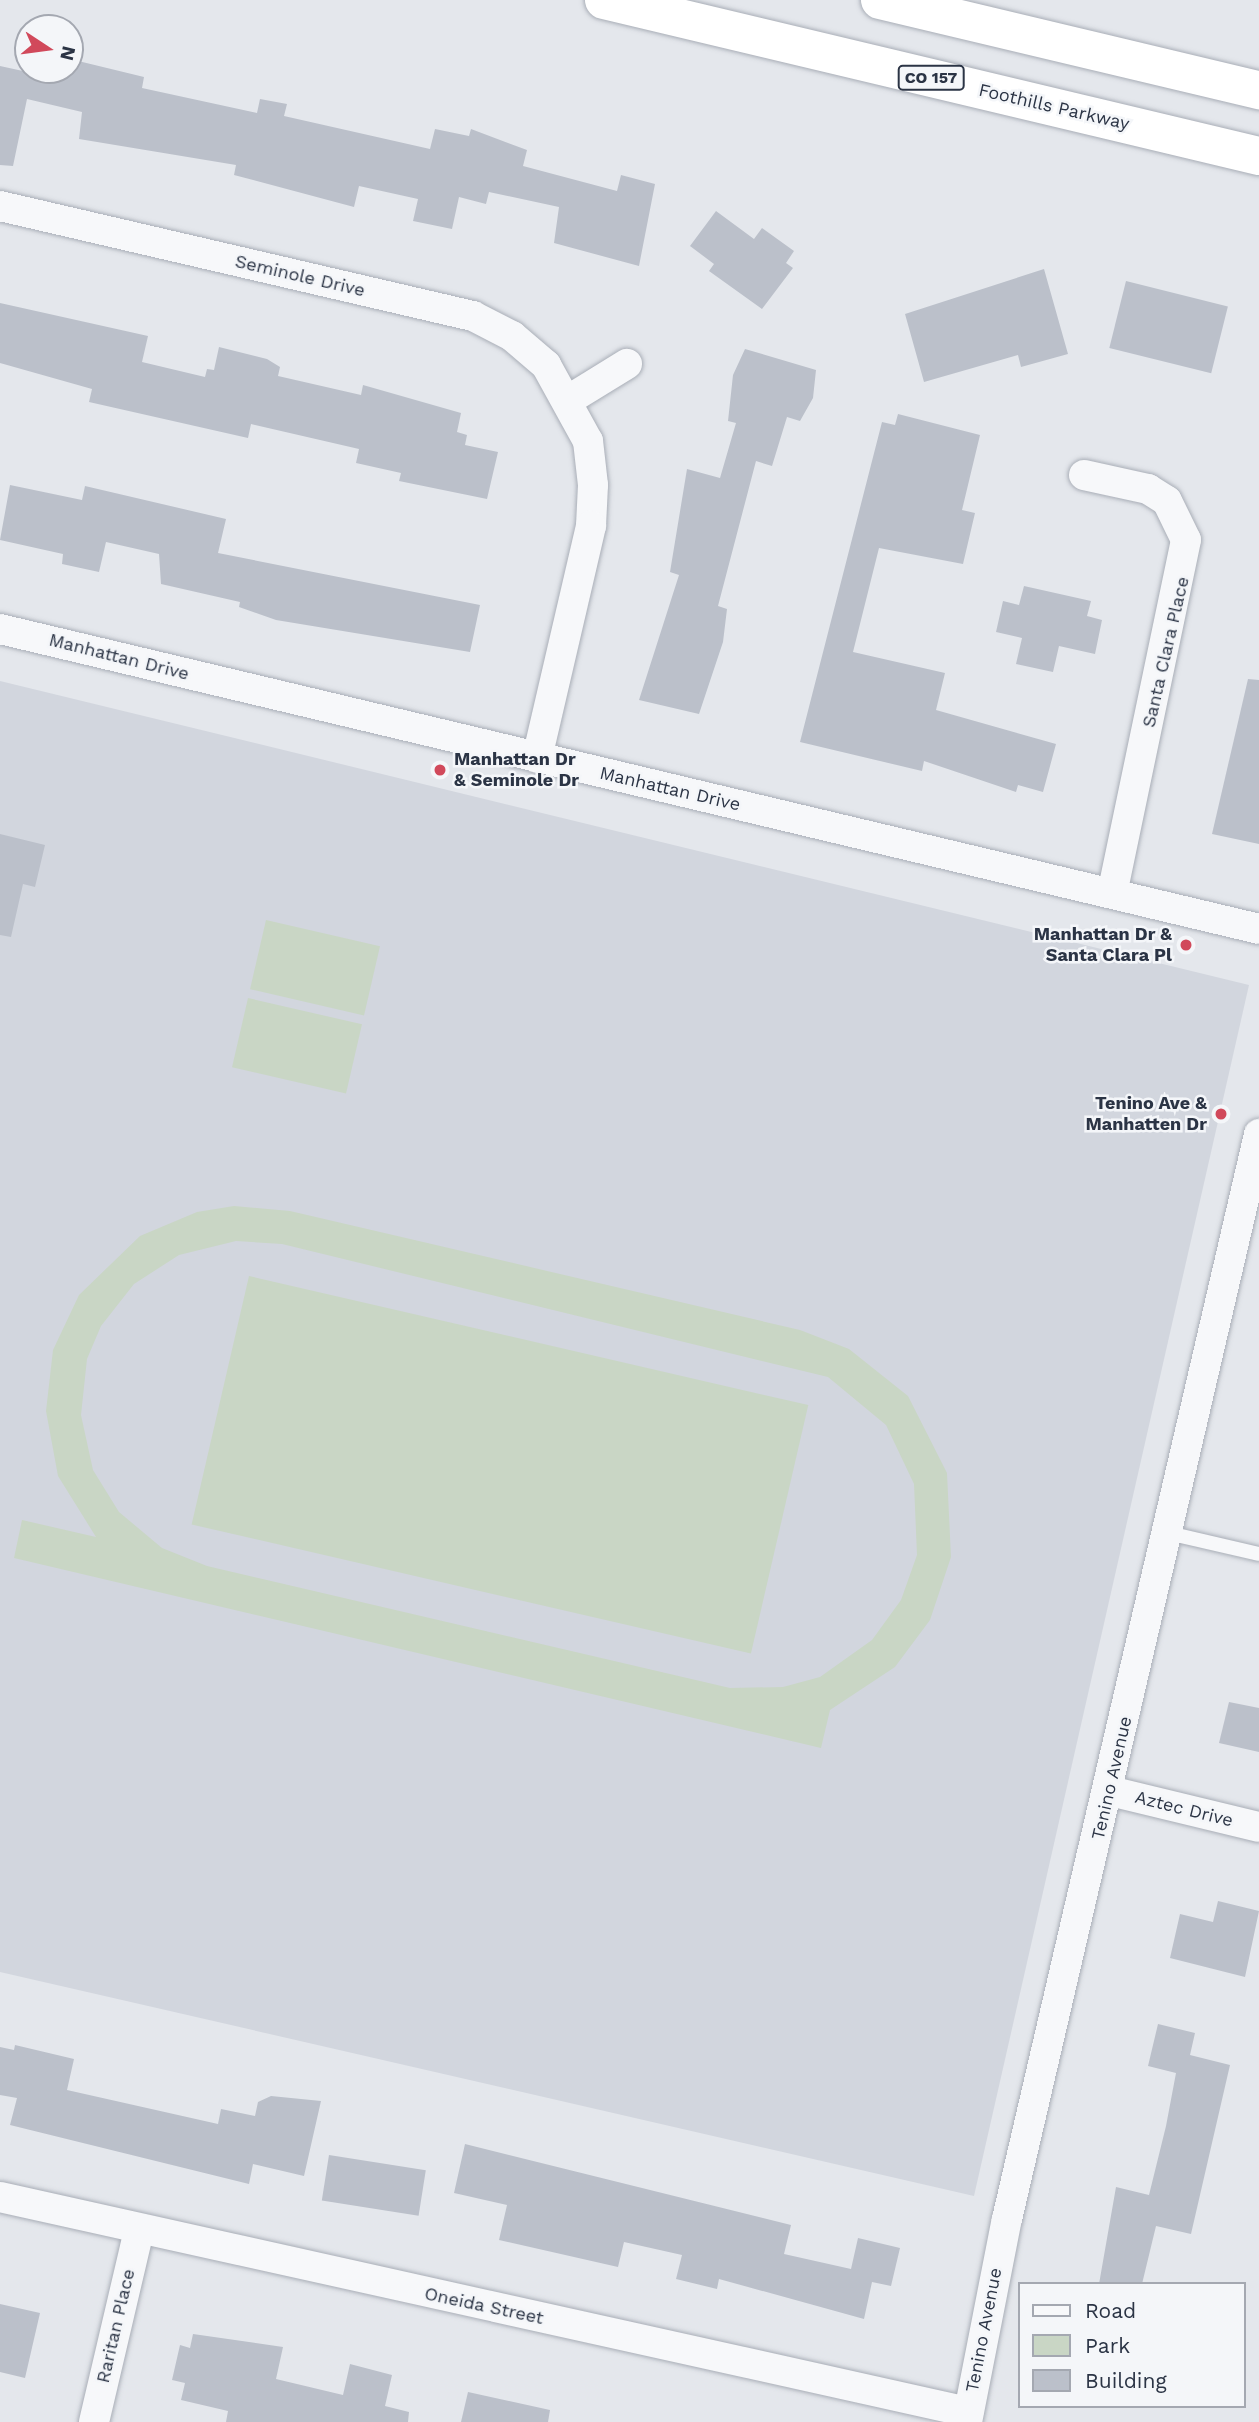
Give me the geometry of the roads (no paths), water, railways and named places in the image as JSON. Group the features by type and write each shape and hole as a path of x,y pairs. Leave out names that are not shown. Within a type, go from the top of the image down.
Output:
{"highway":[{"name":"Foothills Parkway","path":"604,0 1259,156"},
{"path":"880,0 1259,90"}],"street":[{"name":"Seminole Drive","path":"0,206 472,316 512,336 546,365 570,399 589,441 591,526 537,758"},
{"path":"570,399 626,364"},
{"name":"Santa Clara Place","path":"1084,475 1148,489 1167,500 1186,540 1112,893"},
{"name":"Manhattan Drive","path":"0,629 1259,929"},
{"name":"Tenino Avenue","path":"968,2417 1259,1134"},
{"name":"Aztec Drive","path":"1110,1791 1259,1827"},
{"name":"Oneida Street","path":"0,2197 968,2417"},
{"name":"Raritan Place","path":"94,2422 139,2230"}],"lane":[{"path":"1168,1533 1259,1554"}],"place":[{"name":"Manhattan Dr & Seminole Dr","path":"440,770"},
{"name":"Manhattan Dr & Santa Clara Pl","path":"1186,945"},
{"name":"Tenino Ave & Manhatten Dr","path":"1221,1114"}]}
